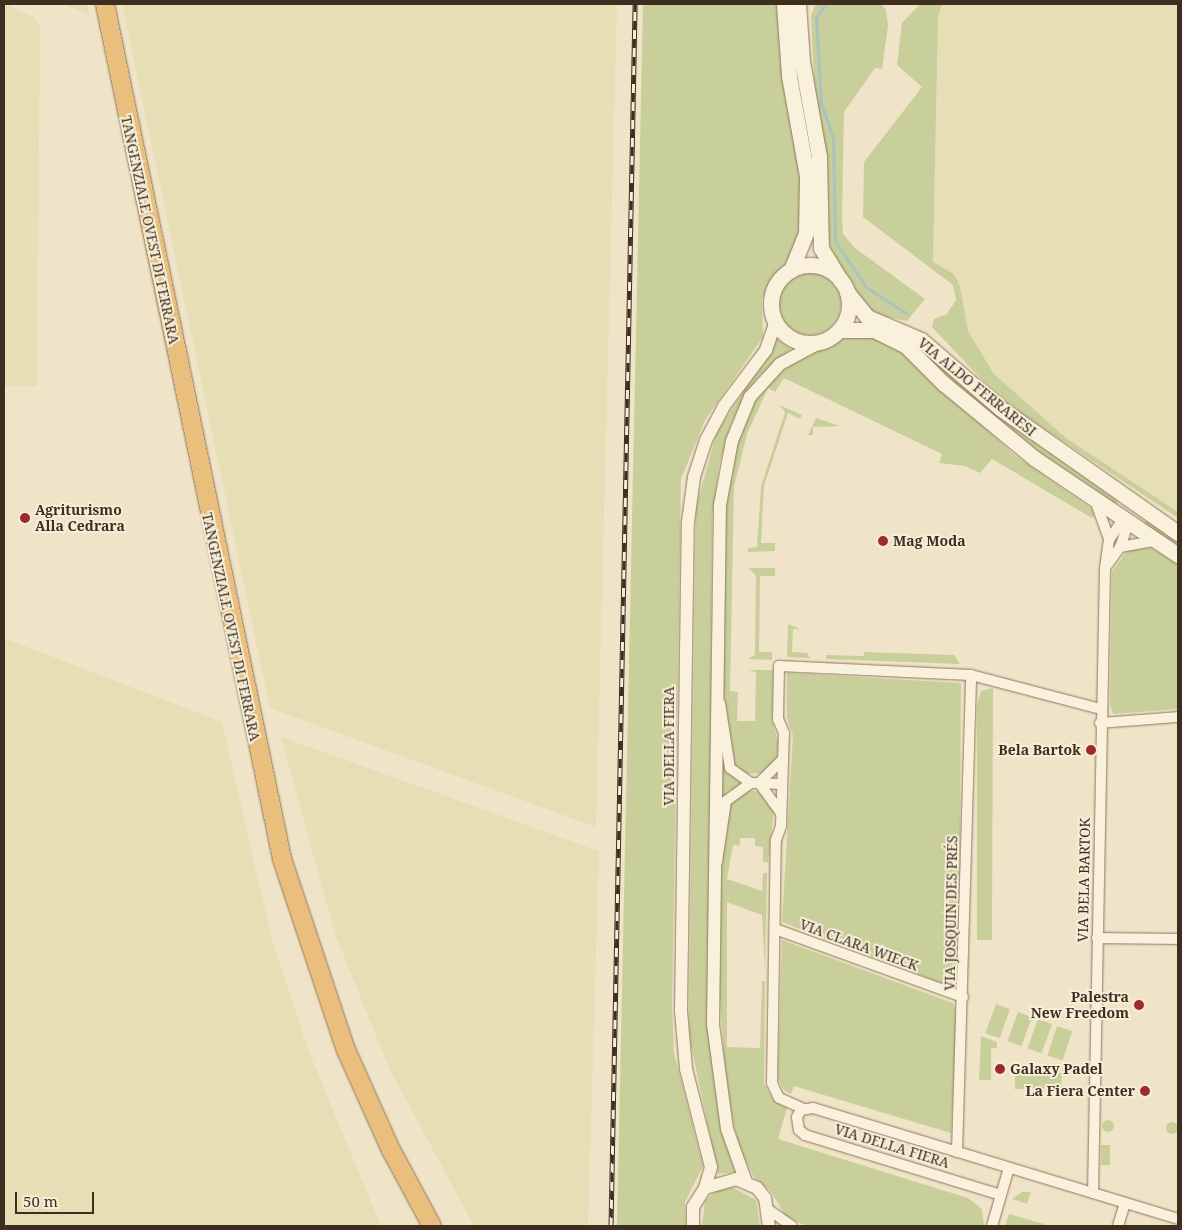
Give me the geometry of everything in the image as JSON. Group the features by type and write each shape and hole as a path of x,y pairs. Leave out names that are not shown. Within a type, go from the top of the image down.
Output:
{"highway":[{"name":"TANGENZIALE OVEST DI FERRARA","path":"105,4 282,859 346,1050 391,1150 432,1226"}],"main road":[{"path":"784,4 789,76 807,176 806,233 791,270 772,294 775,324 796,342 819,343 839,330 847,316 844,286"},
{"name":"VIA ALDO FERRARESI","path":"798,4 802,61 820,156 821,248 844,286 868,317 932,348 1000,408 1133,504 1178,533"},
{"name":"VIA ALDO FERRARESI","path":"791,270 818,266 844,286"},
{"name":"VIA ALDO FERRARESI","path":"839,330 874,330 905,345 1005,436 1096,502 1178,555"},
{"path":"1123,520 1133,504"}],"street":[{"name":"VIA DELLA FIERA","path":"692,1226 693,1207 706,1188 710,1167 686,1069 681,1011 688,522 694,477 706,440 724,406 766,350 775,324"},
{"path":"769,1226 770,1210 765,1198 746,1182 727,1129 718,1082 713,1024 719,520 732,441 762,381 798,350 819,343"},
{"name":"VIA BELA BARTOK","path":"1093,1193 1100,723 1105,568 1109,540 1107,524 1096,502"},
{"path":"1105,568 1120,547 1126,530 1123,520"},
{"name":"VIA BELA BARTOK","path":"1109,540 1123,520"},
{"path":"1120,547 1156,541"},
{"name":"VIA DELLA FIERA","path":"971,674 779,666 783,759 782,814 776,840 772,1083 779,1098 804,1109 813,1108 1178,1219"},
{"path":"971,674 1101,709"},
{"name":"VIA JOSQUIN DES PRÉS","path":"957,1152 971,674"},
{"path":"716,693 724,717 727,764 755,783 782,814"},
{"path":"1100,723 1178,716"},
{"path":"714,872 722,848 726,801 755,783 783,759"},
{"path":"755,783 782,784"},
{"name":"VIA CLARA WIECK","path":"775,929 963,997"},
{"path":"1097,938 1178,939"},
{"name":"VIA DELLA FIERA","path":"804,1109 796,1123 805,1135 1001,1195"},
{"path":"992,1226 1009,1168"},
{"path":"706,1188 725,1179 746,1182"},
{"path":"1118,1226 1125,1203"},
{"path":"770,1210 792,1226"}],"shaded area":[{"path":"5,4 35,18 40,27 37,386 4,386"},
{"path":"64,4 87,4 90,16"},
{"path":"122,4 617,4 596,827 270,708"},
{"path":"942,4 1178,4 1178,512 1066,438 994,374 968,331 954,274 933,262 938,16"},
{"path":"4,638 222,722 271,936 307,1047 381,1226 4,1226"},
{"path":"281,737 599,851 588,1226 474,1226 389,1068 335,934"}],"green space":[{"path":"643,4 778,4 787,107 801,174 801,229 795,249 762,299 763,337 705,420 681,479 672,1003 674,1053 703,1166 685,1202 686,1226 617,1226"},
{"path":"816,4 880,4 886,9 888,26 882,69 875,68 844,112 843,234 855,248 925,299 907,321 872,314 831,258 815,99 811,15"},
{"path":"920,4 942,4 938,16 933,262 954,274 960,287 968,331 994,374 1066,438 1178,512 1178,518 1000,399 932,327 934,319 947,314 956,300 953,285 863,217 864,162 922,87 897,65 902,23"},
{"path":"804,273 816,273 832,282 839,292 841,304 839,316 832,326 816,335 804,335 793,330 784,321 779,310 779,298 784,287 793,278"},
{"path":"862,332 900,348 1013,454 1096,512 1092,518 992,459 980,473 965,466 939,463 942,454 784,378 775,392 768,388 747,434 734,487 730,691 738,692 737,721 755,721 756,672 747,670 773,670 772,720 778,742 777,759 762,773 745,774 734,767 723,693 725,515 737,445 758,395 772,379 810,350"},
{"path":"777,339 791,349 757,378 732,421 719,465 712,518 709,1033 721,1126 735,1172 718,1174 689,1035 696,507 717,432"},
{"path":"920,345 1003,417 1119,499 1113,509 980,409 918,349"},
{"path":"779,405 802,415 800,419 788,413 764,486 761,543 775,543 775,551 748,552 748,548 757,547 761,486 785,412"},
{"path":"816,418 840,426 813,427 813,435 808,435"},
{"path":"1150,518 1178,537 1178,551 1140,527"},
{"path":"1138,547 1151,548 1178,564 1178,709 1113,714 1110,705 1112,572 1126,552"},
{"path":"749,568 775,568 775,576 760,576 759,652 772,652 772,660 748,659 755,655 756,576"},
{"path":"788,624 800,629 793,629 792,652 807,653 810,658 787,657"},
{"path":"864,652 954,655 960,664 826,659 826,655 864,656"},
{"path":"787,673 961,683 959,969 951,987 782,922 793,736 787,718"},
{"path":"993,688 992,940 977,940 977,706 981,691"},
{"path":"722,764 746,782 728,792 722,801"},
{"path":"747,790 760,792 774,810 768,862 763,862 763,847 755,846 755,838 740,838 740,846 733,845 727,879 762,891 763,873 767,873 765,971 762,915 727,902 727,1047 760,1048 762,981 765,981 764,1084 774,1101 787,1108 778,1139 968,1198 982,1209 984,1226 805,1226 785,1215 770,1190 754,1177 739,1148 726,1088 720,998 721,871 729,804"},
{"path":"782,940 953,1003 957,1015 951,1133 794,1086 791,1094 784,1090 778,1079"},
{"path":"996,1004 1010,1009 999,1038 985,1033"},
{"path":"1018,1012 1032,1017 1021,1046 1007,1041"},
{"path":"1038,1019 1052,1024 1041,1053 1027,1048"},
{"path":"1057,1026 1072,1031 1063,1060 1047,1055"},
{"path":"981,1036 997,1042 997,1048 991,1048 991,1080 979,1080"},
{"path":"1015,1067 1031,1067 1031,1073 1062,1073 1061,1088 1015,1089"},
{"path":"1110,1120 1113,1121 1113,1131 1106,1132 1103,1131 1102,1124 1103,1121"},
{"path":"1172,1122 1178,1128 1172,1134 1166,1128"},
{"path":"1101,1145 1110,1145 1110,1165 1101,1165"},
{"path":"732,1187 756,1200 760,1226 702,1226 705,1201 716,1191"},
{"path":"1022,1192 1031,1192 1027,1204 1012,1199"},
{"path":"1009,1214 1051,1226 1005,1226"}],"waterway":[{"path":"826,4 816,17 821,103 833,138 835,241 866,287 906,313"}],"railway":[{"path":"611,1226 635,4"}],"place":[{"name":"Agriturismo Alla Cedrara","path":"25,518"},
{"name":"Mag Moda","path":"883,541"},
{"name":"Bela Bartok","path":"1091,750"},
{"name":"Palestra New Freedom","path":"1139,1005"},
{"name":"Galaxy Padel","path":"1000,1069"},
{"name":"La Fiera Center","path":"1145,1091"}]}
